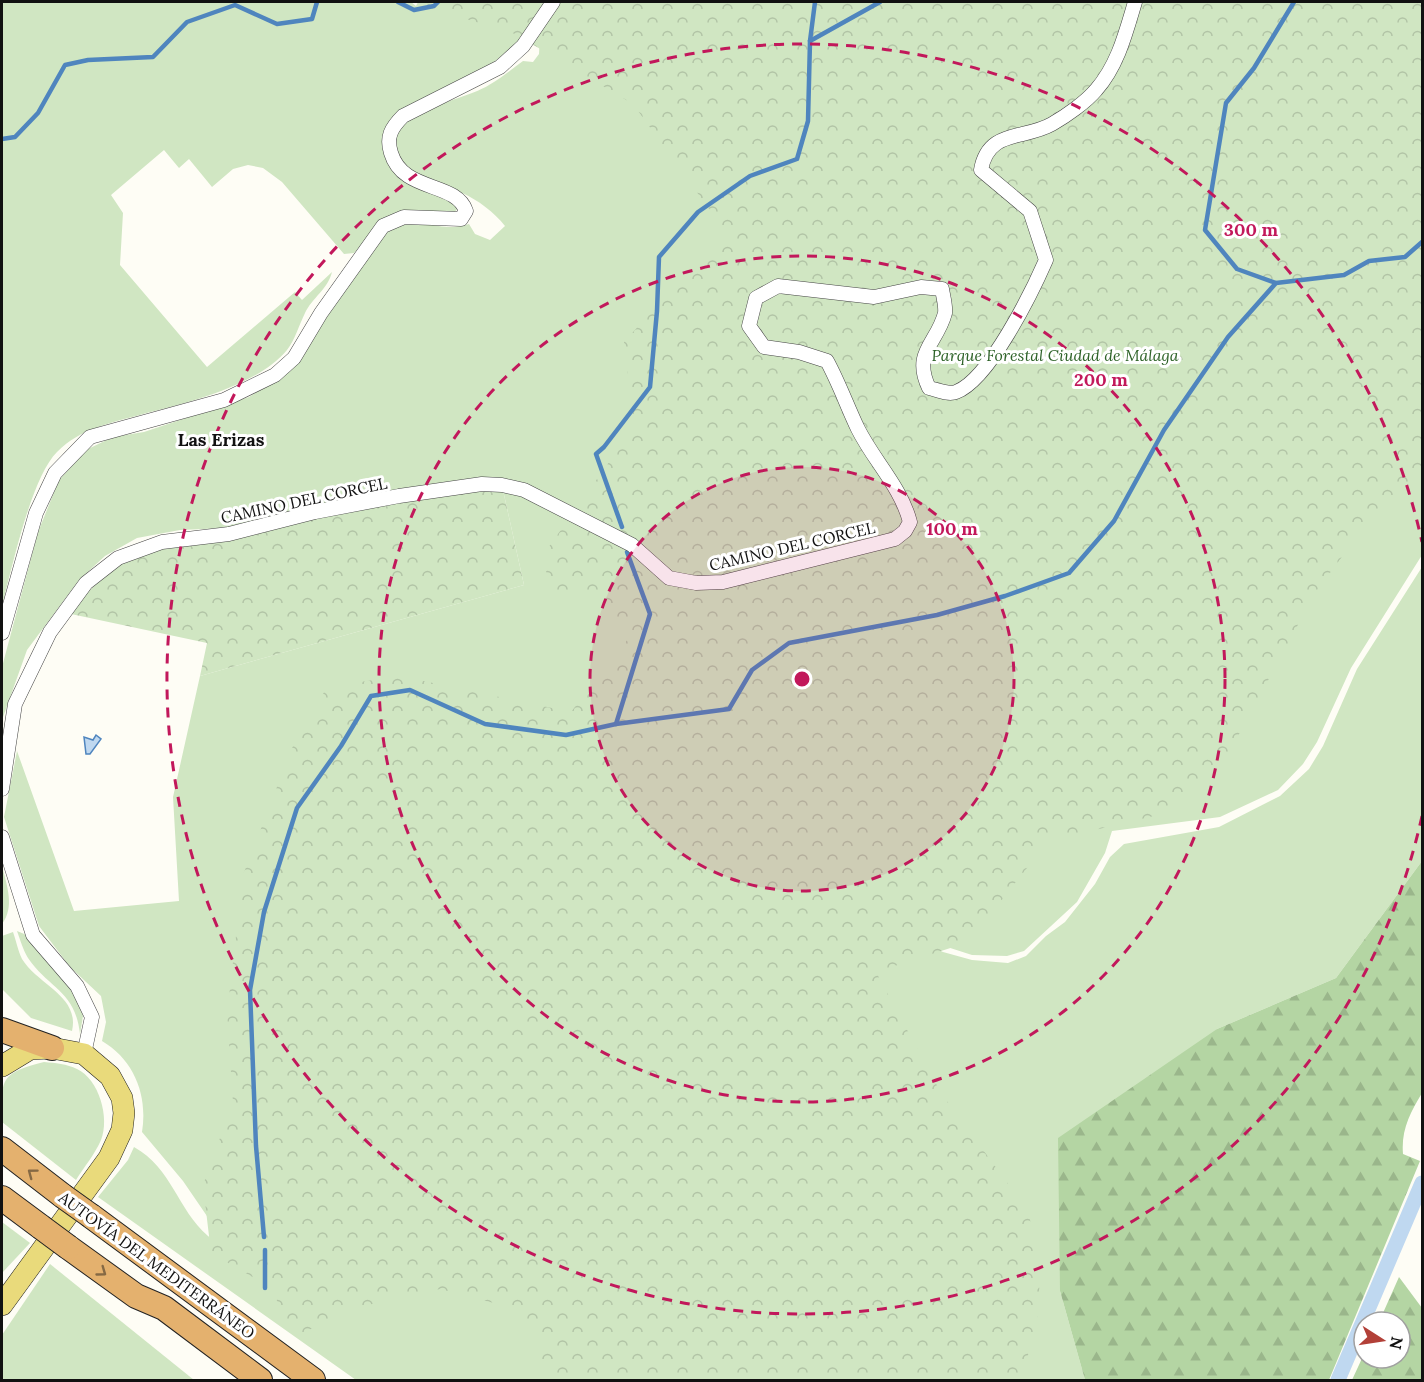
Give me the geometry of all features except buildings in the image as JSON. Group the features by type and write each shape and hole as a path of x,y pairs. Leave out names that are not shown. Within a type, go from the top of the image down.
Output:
{"highway":[{"path":"2,1030 52,1047"},
{"name":"AUTOVÍA DEL MEDITERRÁNEO","path":"2,1149 313,1380"},
{"name":"AUTOVÍA DEL MEDITERRÁNEO","path":"2,1198 136,1296 164,1308 260,1380"},
{"path":"136,1296 154,1320 232,1380"}],"main road":[{"path":"2,1066 30,1050 52,1047 84,1054 110,1076 122,1098 124,1113 122,1130 109,1158 2,1305"}],"street":[{"path":"2,633 36,513 55,472 90,437 142,420 224,400 275,375 294,358 327,305 383,226 404,217 461,219 466,211 463,202 454,195 411,179 397,165 387,143 391,128 403,116 500,67 523,46 553,2"},
{"name":"CAMINO DEL CORCEL","path":"2,789 15,704 50,632 86,583 118,558 162,542 229,534 315,512 482,484 524,490 632,545 669,578 696,583 723,582 895,538 905,531 910,522 905,502 858,429 841,386 827,362 799,352 764,347 749,326 756,298 778,286 874,297 921,287 942,290 945,312 922,360 923,375 930,388 944,392 956,392 976,377 1025,308 1046,260 1030,211 981,170 983,154 996,142 1052,124 1096,90 1121,49 1135,2"},
{"path":"2,837 33,935 77,986 92,1017 84,1054"}],"green space":[{"path":"2,2 411,2 416,6 418,2 521,2 523,38 475,78 388,124 384,141 385,155 392,166 414,185 456,204 458,208 453,214 421,211 371,234 354,253 344,254 282,182 263,168 248,165 233,169 212,187 189,159 179,168 164,150 111,195 123,213 120,265 207,367 295,292 302,300 332,272 327,283 308,308 287,350 258,374 200,398 97,427 76,437 57,452 39,482 31,502 2,606"},
{"name":"Parque Forestal Ciudad de Málaga","path":"428,2 1422,2 1422,478 1379,507 1315,593 1223,764 1154,816 1048,841 969,942 876,972 941,1093 1029,1212 1041,1301 1022,1380 538,1380 539,1338 513,1308 440,1289 363,1306 295,1336 270,1287 211,1253 203,1185 233,1102 227,1014 243,875 292,748 327,687 400,676 571,712 628,639 601,592 551,596 543,555 634,427 624,342 725,231 633,104 515,34 427,7"},
{"path":"1128,2 638,540 565,503 520,484 227,528 180,530 137,538 105,556 79,580 27,650 2,720 2,667 38,532 59,480 88,449 113,437 144,432 249,397 290,370 385,233 409,224 457,227 469,224 475,234 490,240 505,226 501,221 468,196 431,184 415,175 396,153 395,136 400,127 422,112 489,85 523,61 533,62 539,54 540,34"},
{"path":"1422,2 1422,555 1351,668 1317,742 1303,764 1278,790 1220,817 1112,831 1105,853 1077,902 1024,951 1007,956 972,955 944,946 895,923 209,1219 183,1181 142,1132 143,1105 136,1080 123,1058 102,1041 106,1022 101,996 70,967 39,926 4,817 17,751 74,911 179,901 173,797 200,676 524,585 503,490 525,497 629,549"},
{"path":"503,490 524,585 200,676 207,643 71,614 85,596 110,572 129,560 153,550 183,542 411,499 442,494"},
{"path":"1422,567 1422,861 1336,978 1217,1029 1060,1291 1085,1380 356,1380 98,1197 128,1160 134,1147 147,1156 166,1177 197,1225 210,1237 229,1245 892,927 943,952 972,960 1008,963 1026,956 1046,936 1065,922 1095,884 1110,857 1124,844 1219,827 1280,796 1309,769 1323,746 1357,669"},
{"path":"1422,861 1422,1093 1407,1122 1403,1137 1403,1154 1420,1161 1358,1310 1352,1310 1352,1325 1329,1380 1085,1380 1060,1291 1058,1138 1217,1029 1336,978"},
{"path":"2,866 9,903 2,924"},
{"path":"17,931 29,936 78,998 83,1016 80,1034 73,1008 28,958"},
{"path":"13,932 22,959 64,1000 70,1009 73,1019 72,1031 31,1018 2,989 2,936"},
{"path":"44,1062 69,1066 85,1074 97,1090 101,1100 104,1121 101,1140 76,1180 2,1122 2,1096 6,1080 19,1070"},
{"path":"2,1222 30,1243 2,1273"},
{"path":"50,1264 194,1380 2,1380 2,1335"},
{"path":"1399,1277 1422,1308 1422,1380 1352,1380 1357,1370 1412,1370 1412,1310 1384,1310"}],"water":[{"path":"96,735 101,739 90,754 86,754 84,737 93,740"}],"waterway":[{"path":"2,139 15,137 38,113 65,65 88,60 153,57 187,22 235,5 277,24 312,19 317,2"},
{"path":"398,2 414,10 434,6 438,2"},
{"path":"622,527 596,454 604,447 650,387 659,257 698,212 750,176 797,159 808,121 810,41 815,2"},
{"path":"810,41 880,2"},
{"path":"1276,283 1237,269 1205,230 1226,103 1254,68 1294,2"},
{"path":"264,1237 256,1146 250,990 264,912 297,808 341,746 371,696 410,690 485,724 566,735 616,724 729,709 752,670 789,643 937,615 1005,596 1069,573 1114,521 1164,430 1228,337 1276,283 1344,275 1369,261 1405,257 1422,242"},
{"path":"616,724 650,614 627,552"},
{"path":"1338,1380 1422,1183"},
{"path":"265,1250 265,1288"}],"district":[{"name":"Las Erizas","path":"221,440"}]}
